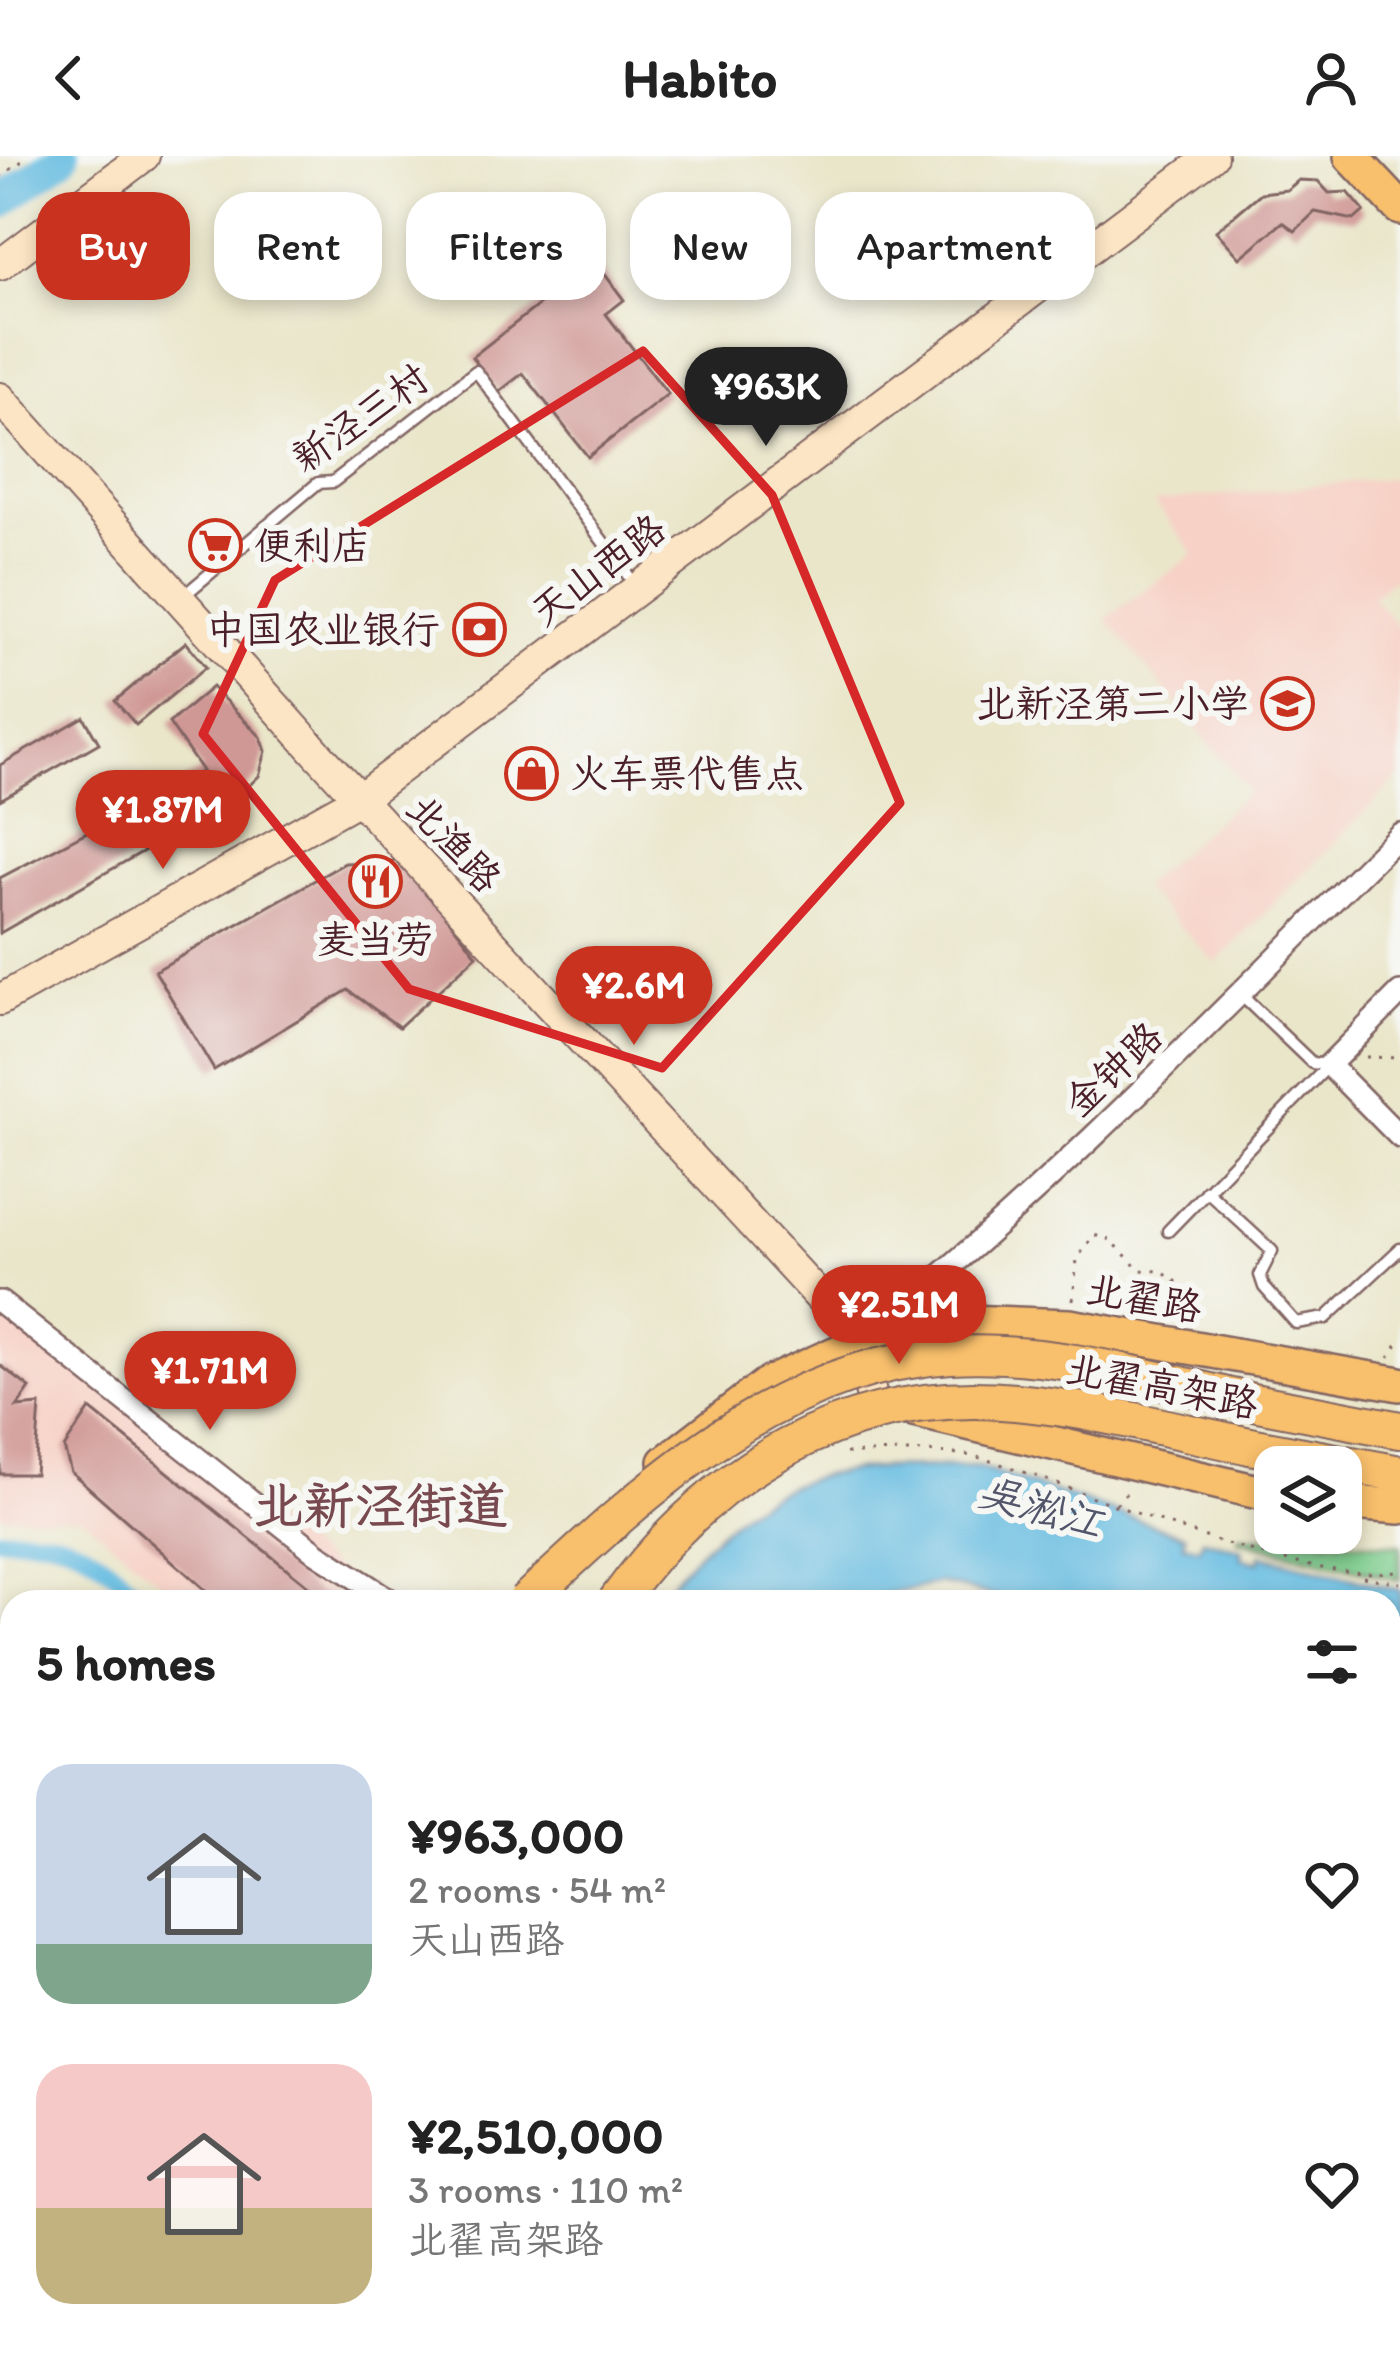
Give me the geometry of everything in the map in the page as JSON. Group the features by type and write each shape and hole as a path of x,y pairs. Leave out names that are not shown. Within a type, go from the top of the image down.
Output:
{"highway":[{"name":"北翟高架路","path":"652,1488 758,1413 872,1365 953,1355 1110,1370 1400,1430"},
{"name":"北翟高架路","path":"625,1590 670,1532 733,1478 776,1452 883,1409 947,1400 1014,1401 1400,1474"},
{"path":"556,1590 652,1488"},
{"path":"538,1590 652,1488"},
{"path":"0,2089 0,2150"}],"main road":[{"path":"1351,156 1400,208"},
{"name":"北翟路","path":"555,1590 646,1480 701,1429 766,1385 861,1342 941,1321 1070,1326 1400,1384"},
{"path":"608,1590 669,1519 764,1446 801,1424 873,1405 925,1411 1254,1491"},
{"path":"1362,1504 1400,1508"}],"street":[{"path":"0,265 145,156"},
{"name":"天山西路","path":"0,1000 360,798 1212,156"},
{"name":"北渔路","path":"0,398 861,1342"},
{"name":"金钟路","path":"861,1342 960,1261 1243,997 1400,834"},
{"path":"1400,993 1334,1060 1400,1137"},
{"path":"0,1302 317,1552 375,1590"},
{"path":"861,1342 873,1405"}],"lane":[{"name":"新泾三村","path":"182,597 318,483 333,482 476,371 638,589"},
{"path":"1243,997 1312,1063 1334,1060"},
{"path":"1168,1231 1334,1060"},
{"path":"1206,1190 1272,1251 1260,1275 1264,1287 1296,1323 1325,1318 1400,1249"}],"path":[{"path":"0,177 28,156"},
{"path":"1334,1060 1400,1058"},
{"path":"1070,1326 1077,1259 1094,1235 1111,1240 1139,1270 1160,1271 1176,1282 1164,1343"},
{"path":"829,1452 979,1457 1115,1506 1355,1575 1400,1582"},
{"path":"1115,1506 1130,1489"},
{"path":"1355,1575 1400,1570"}],"highlighted area":[{"path":"643,351 772,495 900,803 662,1068 409,989 203,734 275,580"}],"shaded area":[{"name":"北新泾第二小学","path":"1400,477 1400,573 1372,597 1400,630 1400,776 1216,963 1141,887 1249,791 1106,619 1194,554 1154,502"},
{"path":"0,1311 363,1590 170,1590 82,1517 0,1515"}],"green space":[{"path":"1362,1543 1400,1545 1400,1580 1295,1554 1362,1554"}],"water":[{"name":"吴淞江","path":"977,1467 1185,1535 1184,1544 1200,1548 1203,1539 1242,1550 1242,1558 1259,1562 1261,1555 1400,1590 968,1590 939,1583 907,1590 666,1590 707,1544 770,1496 832,1474"}],"building":[{"path":"1299,180 1318,181 1329,193 1348,192 1364,211 1354,220 1315,212 1295,231 1283,222 1240,258 1216,231 1261,193 1287,190"},
{"path":"606,276 624,300 606,314 668,394 588,457 523,373 499,392 472,357 545,300 606,300"},
{"path":"186,642 206,667 136,725 115,701"},
{"path":"212,687 261,737 266,751 259,776 235,799 0,933 0,878 202,771 169,723"},
{"path":"84,717 99,743 0,800 0,765"},
{"path":"404,861 477,955 399,1027 348,990 214,1070 155,971 345,863"},
{"path":"0,1365 30,1388 17,1407 40,1405 35,1474 0,1474"},
{"path":"90,1409 313,1590 205,1590 71,1472 64,1448"}],"waterway":[{"path":"0,203 63,156"},
{"path":"0,1538 46,1539 81,1549 133,1590"}],"place":[{"name":"便利店","path":"215,545"},
{"name":"中国农业银行","path":"479,629"},
{"name":"北新泾第二小学","path":"1288,703"},
{"name":"火车票代售点","path":"531,773"},
{"name":"麦当劳","path":"375,882"}],"district":[{"name":"北新泾街道","path":"380,1505"}]}
